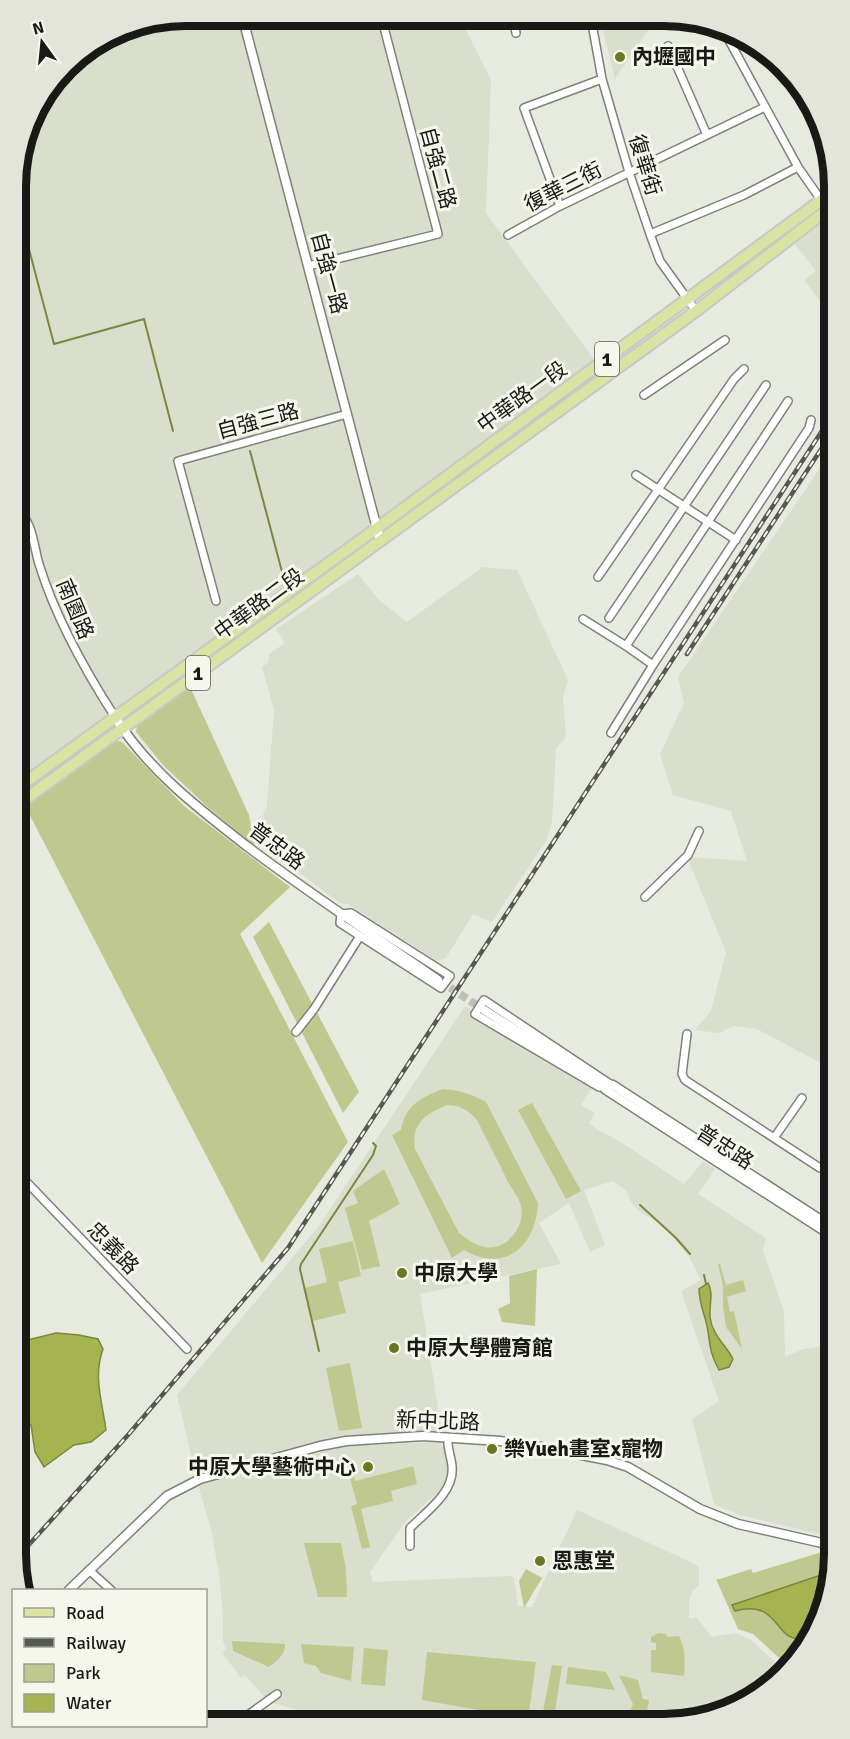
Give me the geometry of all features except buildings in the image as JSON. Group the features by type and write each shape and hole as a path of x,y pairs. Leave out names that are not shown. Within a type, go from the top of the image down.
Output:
{"main road":[{"name":"中華路一段","path":"377,528 688,300 824,208"},
{"name":"中華路一段","path":"380,540 696,311 824,208"},
{"name":"中華路二段","path":"26,782 377,528"},
{"name":"中華路二段","path":"26,799 380,540"}],"street":[{"name":"自強一路","path":"245,26 380,540"},
{"name":"自強二路","path":"308,266 438,234 384,26"},
{"path":"515,26 516,33"},
{"name":"復華街","path":"592,26 602,79 650,234 660,261 696,311"},
{"path":"728,39 798,167 824,200"},
{"path":"668,46 707,135"},
{"path":"560,206 524,108 602,79"},
{"name":"復華三街","path":"508,235 560,206 765,107"},
{"path":"650,234 744,195 798,167"},
{"path":"644,395 725,340"},
{"path":"598,577 734,379 744,369"},
{"path":"609,618 766,385"},
{"path":"626,646 788,401"},
{"name":"自強三路","path":"216,601 178,460 348,414"},
{"path":"611,733 809,428 811,420"},
{"path":"636,475 736,540"},
{"name":"南園路","path":"26,520 39,565 60,621 115,717"},
{"path":"583,619 653,666"},
{"name":"普忠路","path":"115,717 145,757 174,787 209,817 341,914 438,980"},
{"path":"645,897 688,855 699,831"},
{"path":"341,914 351,914 450,976 441,988 360,936 340,923 341,914"},
{"path":"296,1032 314,1009 360,936"},
{"path":"484,1000 609,1088 474,1014 484,1000"},
{"name":"普忠路","path":"484,1011 824,1222"},
{"path":"687,1034 682,1074 685,1080 820,1168"},
{"name":"普忠路","path":"609,1088 824,1231"},
{"path":"774,1138 802,1098"},
{"name":"忠義路","path":"26,1181 187,1349"},
{"name":"新中北路","path":"70,1589 167,1496 197,1480 333,1443 400,1437 448,1438 541,1447 607,1460 628,1467 700,1509 738,1524 824,1544"},
{"path":"410,1546 410,1528 442,1496 450,1483 453,1468 447,1447 448,1438"},
{"path":"89,1570 110,1589"},
{"path":"249,1714 277,1694"}],"shaded area":[{"path":"175,26 464,26 491,80 486,213 595,361 26,774 26,175 31,144 38,124 47,105 65,80 80,65 105,47 144,31"},
{"name":"內壢國中","path":"602,26 652,26 645,35 615,79"},
{"path":"824,221 823,305 804,280 816,271 795,244"},
{"path":"824,462 824,1066 757,1029 733,1026 719,1033 695,1030 711,1011 726,952 687,857 747,861 731,811 673,795 660,754 684,703 678,677"},
{"path":"483,567 517,570 568,680 563,697 566,737 556,749 552,823 546,841 492,922 473,914 446,958 437,961 348,904 340,903 272,853 263,815 267,806 274,710 262,667 268,663 269,654 285,643 276,629 358,574 379,600 407,622"},
{"name":"中原大學","path":"465,1006 592,1088 581,1105 595,1113 589,1123 598,1130 619,1141 684,1184 703,1161 715,1169 698,1194 766,1238 763,1251 784,1311 785,1357 803,1349 824,1346 824,1535 740,1515 714,1504 692,1419 719,1401 681,1291 701,1280 689,1257 662,1225 639,1211 631,1202 626,1190 613,1181 584,1190 605,1245 590,1252 569,1203 539,1223 561,1264 420,1294 442,1433 348,1437 196,1476 177,1395 319,1226"},
{"path":"439,1442 444,1448 448,1464 446,1481 439,1491 406,1521 370,1572 373,1582 509,1576 514,1577 518,1606 532,1607 577,1510 695,1564 699,1568 699,1585 692,1591 689,1602 689,1619 696,1617 712,1637 735,1633 751,1640 779,1666 753,1687 735,1697 696,1710 665,1714 312,1714 269,1702 245,1675 241,1678 222,1653 226,1649 223,1641 219,1574 211,1529 198,1485 344,1446"}],"green space":[{"path":"190,687 249,815 255,846 210,809 163,765 136,732 137,726"},
{"path":"115,740 122,742 184,806 290,887 240,934 348,1142 262,1263 26,808 26,803"},
{"path":"269,922 359,1092 343,1113 253,937"},
{"path":"443,1089 454,1090 486,1102 538,1203 531,1232 516,1252 493,1259 479,1257 464,1250 452,1258 392,1135 401,1130 406,1115 415,1104","holes":["448,1105 464,1109 477,1120 519,1200 522,1212 520,1223 510,1238 501,1245 484,1247 459,1233 415,1149 415,1132 422,1120"]},
{"path":"532,1103 581,1191 566,1199 518,1110"},
{"path":"384,1169 400,1204 369,1221 380,1266 362,1270 345,1208 358,1203 353,1191"},
{"path":"353,1241 361,1276 338,1282 346,1313 313,1321 305,1288 327,1282 319,1249"},
{"path":"718,1264 720,1264 726,1285 743,1280 746,1291 727,1297 730,1312 734,1311 742,1349 726,1327 723,1286"},
{"path":"537,1269 535,1326 502,1322 498,1309 510,1303 509,1276"},
{"path":"350,1363 362,1428 339,1431 326,1368"},
{"path":"350,1462 355,1481 413,1466 417,1484 391,1491 393,1501 361,1509 370,1547 362,1549 351,1506 357,1504 346,1463"},
{"path":"304,1543 341,1543 346,1570 347,1597 318,1597"},
{"path":"824,1553 821,1585 816,1605 803,1634 783,1661 753,1634 738,1629 716,1579 751,1569 753,1573"},
{"path":"526,1569 542,1578 524,1608 519,1581"},
{"path":"659,1633 666,1634 667,1637 679,1636 684,1651 684,1676 651,1672 651,1650 656,1650 656,1643 651,1642 651,1637"},
{"path":"232,1641 285,1644 285,1648 280,1657 269,1667 233,1651"},
{"path":"301,1644 354,1647 351,1681 321,1673 316,1666 304,1663"},
{"path":"364,1648 388,1650 385,1686 361,1684"},
{"path":"427,1652 536,1662 529,1714 500,1714 422,1700"},
{"path":"552,1665 562,1666 555,1714 543,1714"},
{"path":"568,1667 606,1672 615,1690 566,1684"},
{"path":"619,1675 638,1680 643,1699 649,1700 647,1711 642,1714 629,1714 633,1704"}],"water":[{"path":"708,1283 711,1291 711,1323 716,1335 733,1359 729,1367 719,1370 711,1350 700,1297 699,1289"},
{"path":"56,1333 79,1335 98,1339 103,1349 98,1379 106,1430 91,1442 74,1445 44,1467 35,1452 31,1425 26,1421 26,1340"},
{"path":"818,1576 820,1589 816,1605 800,1639 796,1639 781,1630 770,1616 762,1611 750,1609 735,1611 732,1605"}],"waterway":[{"path":"26,238 54,344 144,319 173,431"},
{"path":"250,451 285,583"},
{"path":"319,1351 300,1269 301,1264 373,1155 376,1146 373,1143"},
{"path":"640,1205 690,1254"},
{"path":"704,1275 706,1284"}],"tunnel":[{"path":"440,981 484,1010"}],"railway":[{"path":"26,1548 128,1435 288,1248 824,428"},
{"path":"687,654 824,445"}],"place":[{"name":"內壢國中","path":"620,57"},
{"name":"中原大學","path":"402,1273"},
{"name":"中原大學體育館","path":"394,1348"},
{"name":"樂Yueh畫室x寵物","path":"492,1449"},
{"name":"中原大學藝術中心","path":"368,1467"},
{"name":"恩惠堂","path":"540,1561"}]}
